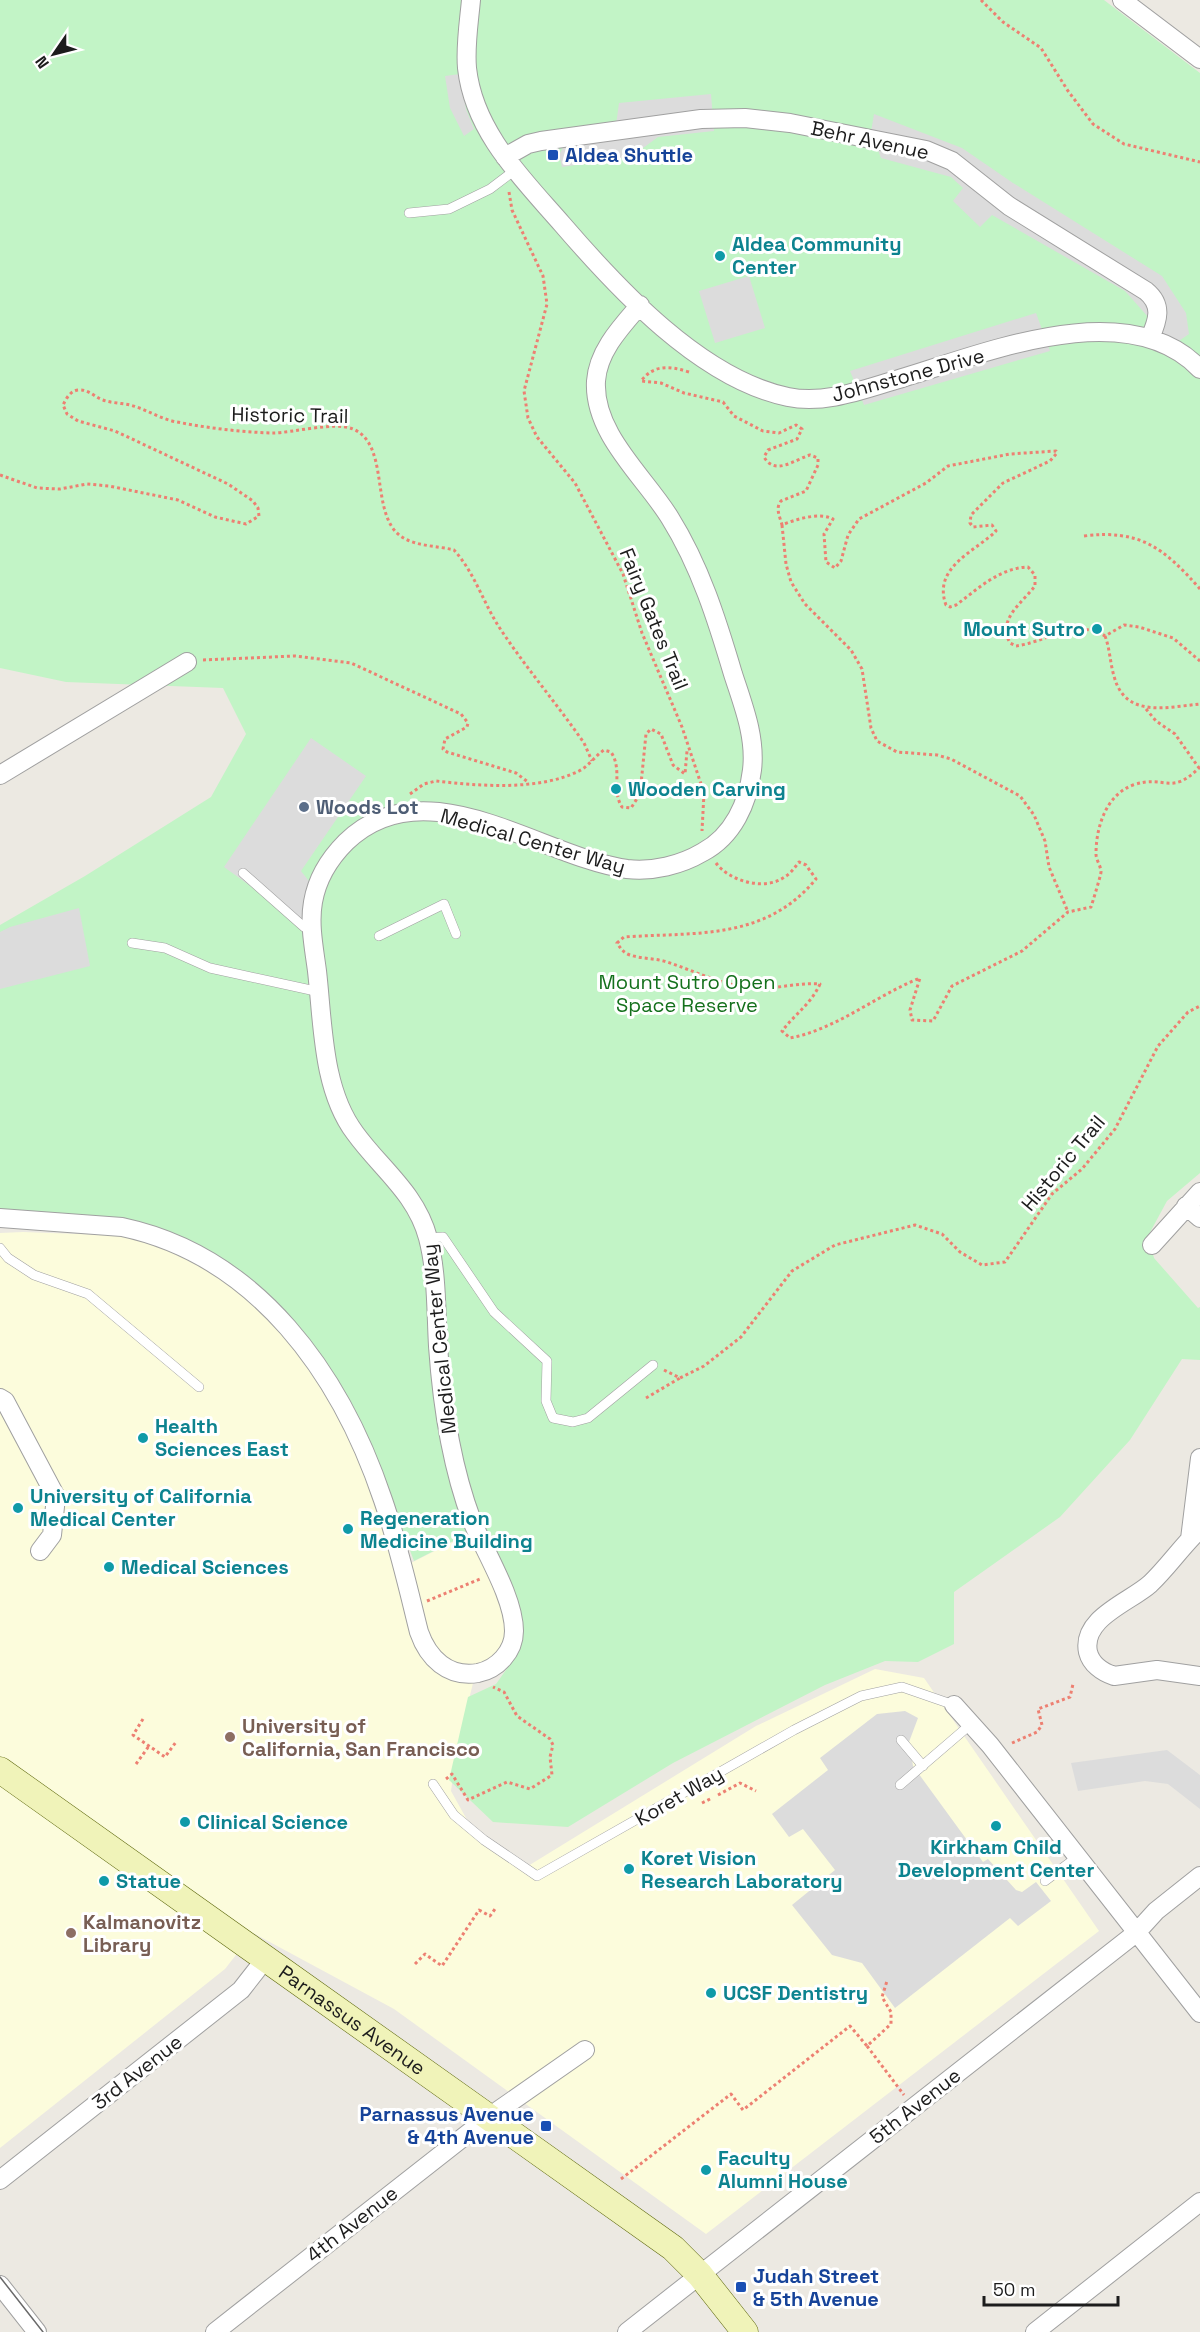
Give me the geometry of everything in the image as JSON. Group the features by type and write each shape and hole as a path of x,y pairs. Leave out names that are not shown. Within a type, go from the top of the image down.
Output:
{"street":[{"name":"Johnstone Drive","path":"471,0 467,49 470,84 486,129 513,167 596,263 640,305 690,347 734,376 773,393 806,399 855,392 1042,338 1106,332 1150,338 1183,355 1200,369"},
{"path":"1122,0 1200,59"},
{"name":"Behr Avenue","path":"513,167 528,144 679,121 725,118 790,123 926,150 952,161 1009,206 1153,296 1158,311 1150,338"},
{"name":"Medical Center Way","path":"476,1673 494,1667 514,1638 511,1613 465,1502 450,1440 442,1388 434,1269 428,1238 409,1196 354,1132 340,1107 330,1073 312,915 316,890 333,857 359,831 386,817 401,813 430,812 463,817 627,869 662,867 707,850 727,833 740,812 749,786 753,750 746,713 724,642 695,563 671,519 615,442 603,421 598,402 596,384 599,366 615,336 640,305"},
{"path":"0,775 187,662"},
{"path":"1152,1245 1193,1212 1200,1192"},
{"path":"0,1218 122,1227 141,1231 200,1255 251,1288 281,1318 310,1356 354,1433 382,1498 423,1642 434,1660 452,1671 476,1673"},
{"path":"0,1398 5,1401 56,1497 52,1535 40,1551"},
{"path":"1200,1458 1195,1534 1149,1584 1101,1618 1093,1628 1087,1646 1093,1663 1114,1676 1157,1670 1200,1676"},
{"path":"954,1705 1200,2013"},
{"name":"Parnassus Avenue","path":"0,1770 673,2248 699,2275 745,2332"},
{"name":"5th Avenue","path":"627,2332 1136,1933 1156,1911 1200,1876"},
{"name":"3rd Avenue","path":"0,2180 241,1990 266,1958"},
{"name":"4th Avenue","path":"215,2332 489,2117 585,2049"},
{"path":"1035,2332 1200,2202"},
{"path":"0,2284 37,2332"}],"lane":[{"path":"409,213 449,209 490,189 513,167"},
{"path":"243,873 304,927 313,931"},
{"path":"379,936 444,904 456,933"},
{"path":"132,943 165,948 210,968 320,992"},
{"path":"428,1238 443,1237 494,1312 547,1361 546,1401 553,1418 573,1422 588,1418 653,1365"},
{"path":"0,1248 8,1258 34,1275 88,1294 199,1387"},
{"name":"Koret Way","path":"433,1784 454,1815 484,1840 537,1876 794,1730 861,1696 902,1687 954,1705"},
{"path":"900,1785 971,1724"},
{"path":"901,1740 923,1766"},
{"path":"1046,1881 1077,1857"}],"path":[{"path":"981,0 1003,22 1041,48 1068,91 1093,124 1124,144 1200,162"},
{"name":"Fairy Gates Trail","path":"513,167 509,192 512,210 543,276 547,304 524,392 528,418 537,437 575,483 623,574 642,633 682,727 704,793 702,841 707,850"},
{"path":"691,372 659,368 647,373 641,381 661,383 684,393 723,402 734,416 763,431 779,433 796,425 802,429 797,439 768,450 764,454 766,461 773,466 780,467 810,455 818,458 819,462 806,491 779,504 786,564 791,582 805,604 851,650 862,669 871,728 877,741 897,752 951,759 1020,796 1034,815 1044,841 1049,867 1068,912"},
{"name":"Historic Trail","path":"0,475 37,488 60,489 87,484 109,486 178,500 215,517 246,524 259,516 258,508 253,501 228,484 115,431 78,421 67,414 63,405 68,396 77,390 90,392 103,400 131,405 174,422 221,429 271,433 324,427 352,428 366,438 373,451 384,510 395,532 426,547 454,550 461,558 499,627 584,742 592,761"},
{"path":"707,850 726,876 749,883 760,884 784,878 799,862 806,865 816,879 794,900 770,915 730,931 624,937 616,943 623,952 633,956 665,961 719,981 750,988 787,988 806,983 820,984 808,1005 793,1016 782,1031 790,1038 826,1028 893,989 920,978 910,1010 912,1020 933,1021 952,986 1022,951 1068,912 1090,907 1095,898 1094,890 1101,872 1096,857 1097,838 1112,798 1120,791 1152,780 1173,784 1184,782 1200,768 1175,734 1156,721 1144,708 1126,698 1117,686 1105,636 1097,632 1083,631 1016,646 1006,636 1011,614 1035,586 1035,575 1028,567 1010,569 956,605 950,607 946,605 947,578 954,565 996,531 992,525 973,527 970,523 971,515 986,498 1011,477 1055,458 1057,453 1053,449 1010,454 948,466 926,483 859,519 848,535 841,561 835,567 826,562 824,549 824,534 833,519 828,516 800,518 782,525"},
{"path":"1084,536 1114,533 1139,539 1164,554 1200,589"},
{"path":"1105,636 1124,625 1139,627 1173,638 1200,661"},
{"path":"187,662 235,657 295,656 351,663 461,714 468,723 467,727 445,739 442,745 447,752 516,773 529,784"},
{"path":"1144,708 1200,704"},
{"path":"401,813 400,803 424,784 436,781 529,784 582,770 604,750 611,753 618,772 618,801 622,807 631,808 640,794 646,734 651,729 661,734 673,765 685,774 688,749"},
{"name":"Historic Trail","path":"646,1398 704,1366 741,1337 792,1271 835,1245 915,1225 942,1234 960,1252 982,1265 1005,1262 1052,1194 1082,1169 1115,1129 1158,1046 1188,1012 1200,1006"},
{"path":"653,1365 680,1378"},
{"path":"413,1607 495,1573"},
{"path":"457,1783 468,1800 507,1782 530,1789 552,1775 550,1757 553,1745 550,1739 517,1716 504,1692 476,1673"},
{"path":"1015,1740 1037,1731 1042,1725 1038,1709 1070,1697 1073,1684"},
{"path":"143,1719 133,1735 165,1757 176,1742"},
{"path":"136,1764 149,1746"},
{"path":"718,1795 740,1783 756,1791"},
{"path":"702,1803 712,1798"},
{"path":"415,1964 425,1954 442,1965 479,1910 490,1917 495,1909"},
{"path":"867,2046 891,2024 891,2012 882,1997 887,1981"},
{"path":"621,2179 731,2094 744,2110 850,2026 913,2108"}],"shaded area":[{"path":"460,74 466,109 474,129 464,136 450,108 445,76"},
{"path":"711,94 714,131 658,137 631,157 562,167 559,155 571,132 616,125 619,103"},
{"path":"874,114 962,148 1013,183 1162,276 1186,313 1189,334 1173,345 1125,291 992,215 980,227 953,201 963,188 951,177 881,158 871,132"},
{"path":"749,276 765,328 715,343 699,291"},
{"path":"1036,313 1050,351 864,405 850,371"},
{"name":"Woods Lot","path":"311,738 366,776 301,871 316,890 313,931 224,867"},
{"path":"79,908 90,966 0,989 0,932 10,927"},
{"name":"University of California, San Francisco","path":"0,1233 159,1237 264,1301 323,1375 403,1567 482,1527 521,1635 474,1679 457,1748 451,1791 471,1827 528,1866 756,1726 875,1669 924,1678 1099,1931 706,2234 394,2009 253,1933 225,1969 0,2148"},
{"path":"905,1711 918,1718 909,1742 913,1766 983,1862 988,1859 1016,1890 1022,1892 1036,1882 1051,1901 1018,1926 1010,1918 895,2008 862,1963 832,1955 792,1905 835,1870 803,1829 789,1837 772,1814 828,1770 820,1758 877,1714"},
{"path":"1167,1750 1200,1775 1200,1809 1168,1784 1145,1781 1078,1791 1071,1763"}],"green space":[{"name":"Mount Sutro Open Space Reserve","path":"0,0 1104,0 1200,73 1200,1173 1167,1201 1148,1236 1154,1258 1198,1308 1200,1307 1200,1360 1182,1359 1130,1440 1060,1517 954,1592 954,1644 918,1662 885,1661 825,1685 673,1763 568,1827 493,1822 449,1780 468,1697 496,1684 513,1660 521,1635 481,1527 414,1561 373,1452 301,1335 276,1302 227,1266 170,1233 0,1213 0,925 85,876 211,797 246,734 223,688 66,682 0,668"}],"tram line":[{"path":"0,2277 43,2332"}],"place":[{"name":"Aldea Shuttle","path":"553,155"},
{"name":"Aldea Community Center","path":"720,256"},
{"name":"Mount Sutro","path":"1097,629"},
{"name":"Wooden Carving","path":"616,789"},
{"name":"Woods Lot","path":"304,807"},
{"name":"Health Sciences East","path":"143,1438"},
{"name":"University of California Medical Center","path":"18,1508"},
{"name":"Regeneration Medicine Building","path":"348,1529"},
{"name":"Medical Sciences","path":"109,1567"},
{"name":"University of California, San Francisco","path":"230,1737"},
{"name":"Clinical Science","path":"185,1822"},
{"name":"Kirkham Child Development Center","path":"996,1826"},
{"name":"Koret Vision Research Laboratory","path":"629,1869"},
{"name":"Statue","path":"104,1881"},
{"name":"Kalmanovitz Library","path":"71,1933"},
{"name":"UCSF Dentistry","path":"711,1993"},
{"name":"Parnassus Avenue & 4th Avenue","path":"546,2126"},
{"name":"Faculty Alumni House","path":"706,2170"},
{"name":"Judah Street & 5th Avenue","path":"741,2287"}]}
